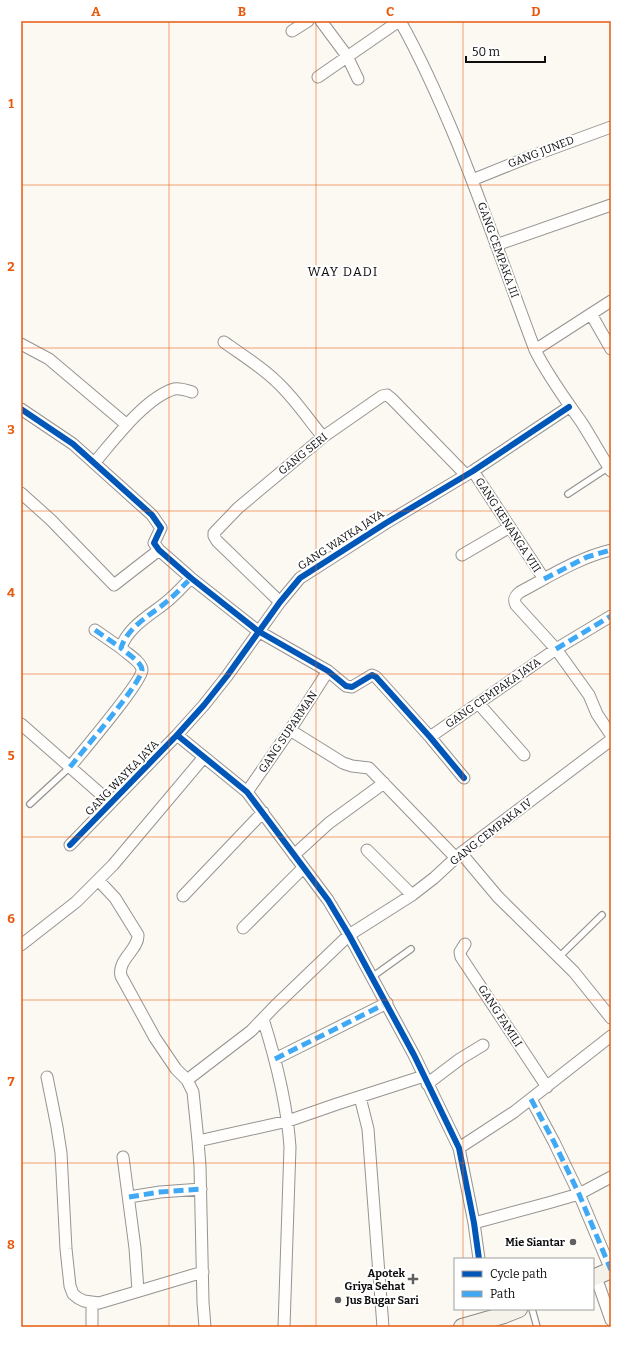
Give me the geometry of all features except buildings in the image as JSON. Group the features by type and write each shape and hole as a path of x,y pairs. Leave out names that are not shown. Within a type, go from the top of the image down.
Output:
{"main road":[{"path":"468,1326 486,1315 514,1310"}],"street":[{"path":"292,31 308,21"},
{"path":"321,21 347,56 358,79"},
{"path":"318,77 400,21"},
{"name":"GANG CEMPAKA III","path":"400,21 426,71 472,180 535,350 548,375 582,424 610,469"},
{"name":"GANG JUNED","path":"472,180 536,154 611,127"},
{"path":"496,245 611,206"},
{"path":"535,350 611,301"},
{"path":"591,314 611,349"},
{"path":"224,342 261,368 278,383 296,402 323,437"},
{"path":"21,344 49,359 127,425"},
{"path":"95,462 127,425 149,404 165,394 179,389 192,392"},
{"name":"GANG SERI","path":"280,602 217,541 214,533 238,508 323,437 382,396 387,395 469,473"},
{"name":"GANG WAYKA JAYA","path":"70,845 177,735 204,705 296,582 386,523 469,473 569,407"},
{"path":"21,409 68,440 95,462 152,515 161,528 154,543 159,550 191,578 258,631 328,671 346,686 352,687 372,675 375,676 430,737 464,778"},
{"name":"GANG KENANGA VIII","path":"469,473 510,527 544,579"},
{"path":"21,493 50,520 114,585 159,550"},
{"path":"462,555 510,527"},
{"path":"611,550 587,557 544,579 520,592 514,601 556,649 589,694 597,714 611,735"},
{"path":"121,648 123,642 135,627 172,598 191,578"},
{"name":"GANG CEMPAKA JAYA","path":"430,737 556,649 611,616"},
{"path":"70,767 110,717 138,680 142,672 142,667 139,663 121,648 95,630"},
{"name":"GANG SUPARMAN","path":"247,792 290,730 328,671"},
{"path":"479,704 524,755"},
{"path":"21,724 111,803"},
{"path":"290,730 343,763 352,766 369,768 459,855 498,897 574,972 611,1018"},
{"path":"177,735 247,792 328,900 349,935 414,1055 459,1148 474,1223 479,1258"},
{"name":"GANG CEMPAKA IV","path":"187,1080 250,1031 349,935 412,895 434,878 459,855 611,740"},
{"path":"21,945 59,916 113,865 204,757"},
{"path":"294,855 329,823 384,783"},
{"path":"183,896 263,812"},
{"path":"367,850 412,895"},
{"path":"243,928 304,868"},
{"path":"98,880 115,898 138,935 138,940 122,967 122,976 155,1038 176,1069 187,1080 193,1092 201,1189 205,1327"},
{"name":"GANG FAMILI","path":"465,944 460,952 461,956 547,1087"},
{"path":"275,1059 386,1003"},
{"path":"263,1019 275,1059 288,1121 290,1147 284,1327"},
{"path":"459,1148 547,1087 611,1036"},
{"path":"198,1140 288,1121 360,1096 425,1080 483,1045"},
{"path":"47,1077 60,1146 66,1242 70,1286 73,1294 78,1298 92,1303 99,1303 138,1290 203,1272"},
{"path":"360,1096 368,1129 383,1327"},
{"path":"530,1099 554,1142 579,1194 603,1274 611,1320"},
{"path":"124,1156 135,1248 138,1290"},
{"path":"474,1223 548,1204 579,1194 611,1177"},
{"path":"129,1197 160,1192 201,1189"},
{"path":"92,1303 92,1327"}],"lane":[{"path":"568,494 610,469"},
{"path":"30,804 70,767"},
{"path":"559,957 602,915"},
{"path":"372,977 411,950"},
{"path":"532,1310 537,1327"}],"marked path":[{"path":"544,579 587,557 611,550"},
{"path":"70,767 122,702 139,677 142,670 141,667 121,648 125,640 136,626 165,604 191,578"},
{"path":"556,649 611,616"},
{"path":"95,630 121,648"},
{"path":"275,1059 387,1003"},
{"path":"531,1099 579,1194 611,1270"},
{"path":"129,1197 160,1192 201,1189"}],"cycle path":[{"path":"70,845 177,735 204,705 227,676 280,602 300,578 386,523 473,471 569,407"},
{"path":"21,409 73,444 152,515 161,528 154,543 159,550 191,578 258,631 328,671 346,686 352,687 372,675 376,677 430,737 464,778"},
{"path":"177,735 247,792 328,900 349,935 414,1055 459,1148 474,1223 479,1258"}],"place":[{"name":"Mie Siantar","path":"573,1242"},
{"name":"Apotek Griya Sehat","path":"413,1279"},
{"name":"Jus Bugar Sari","path":"338,1300"}],"district":[{"name":"WAY DADI","path":"343,271"}]}
